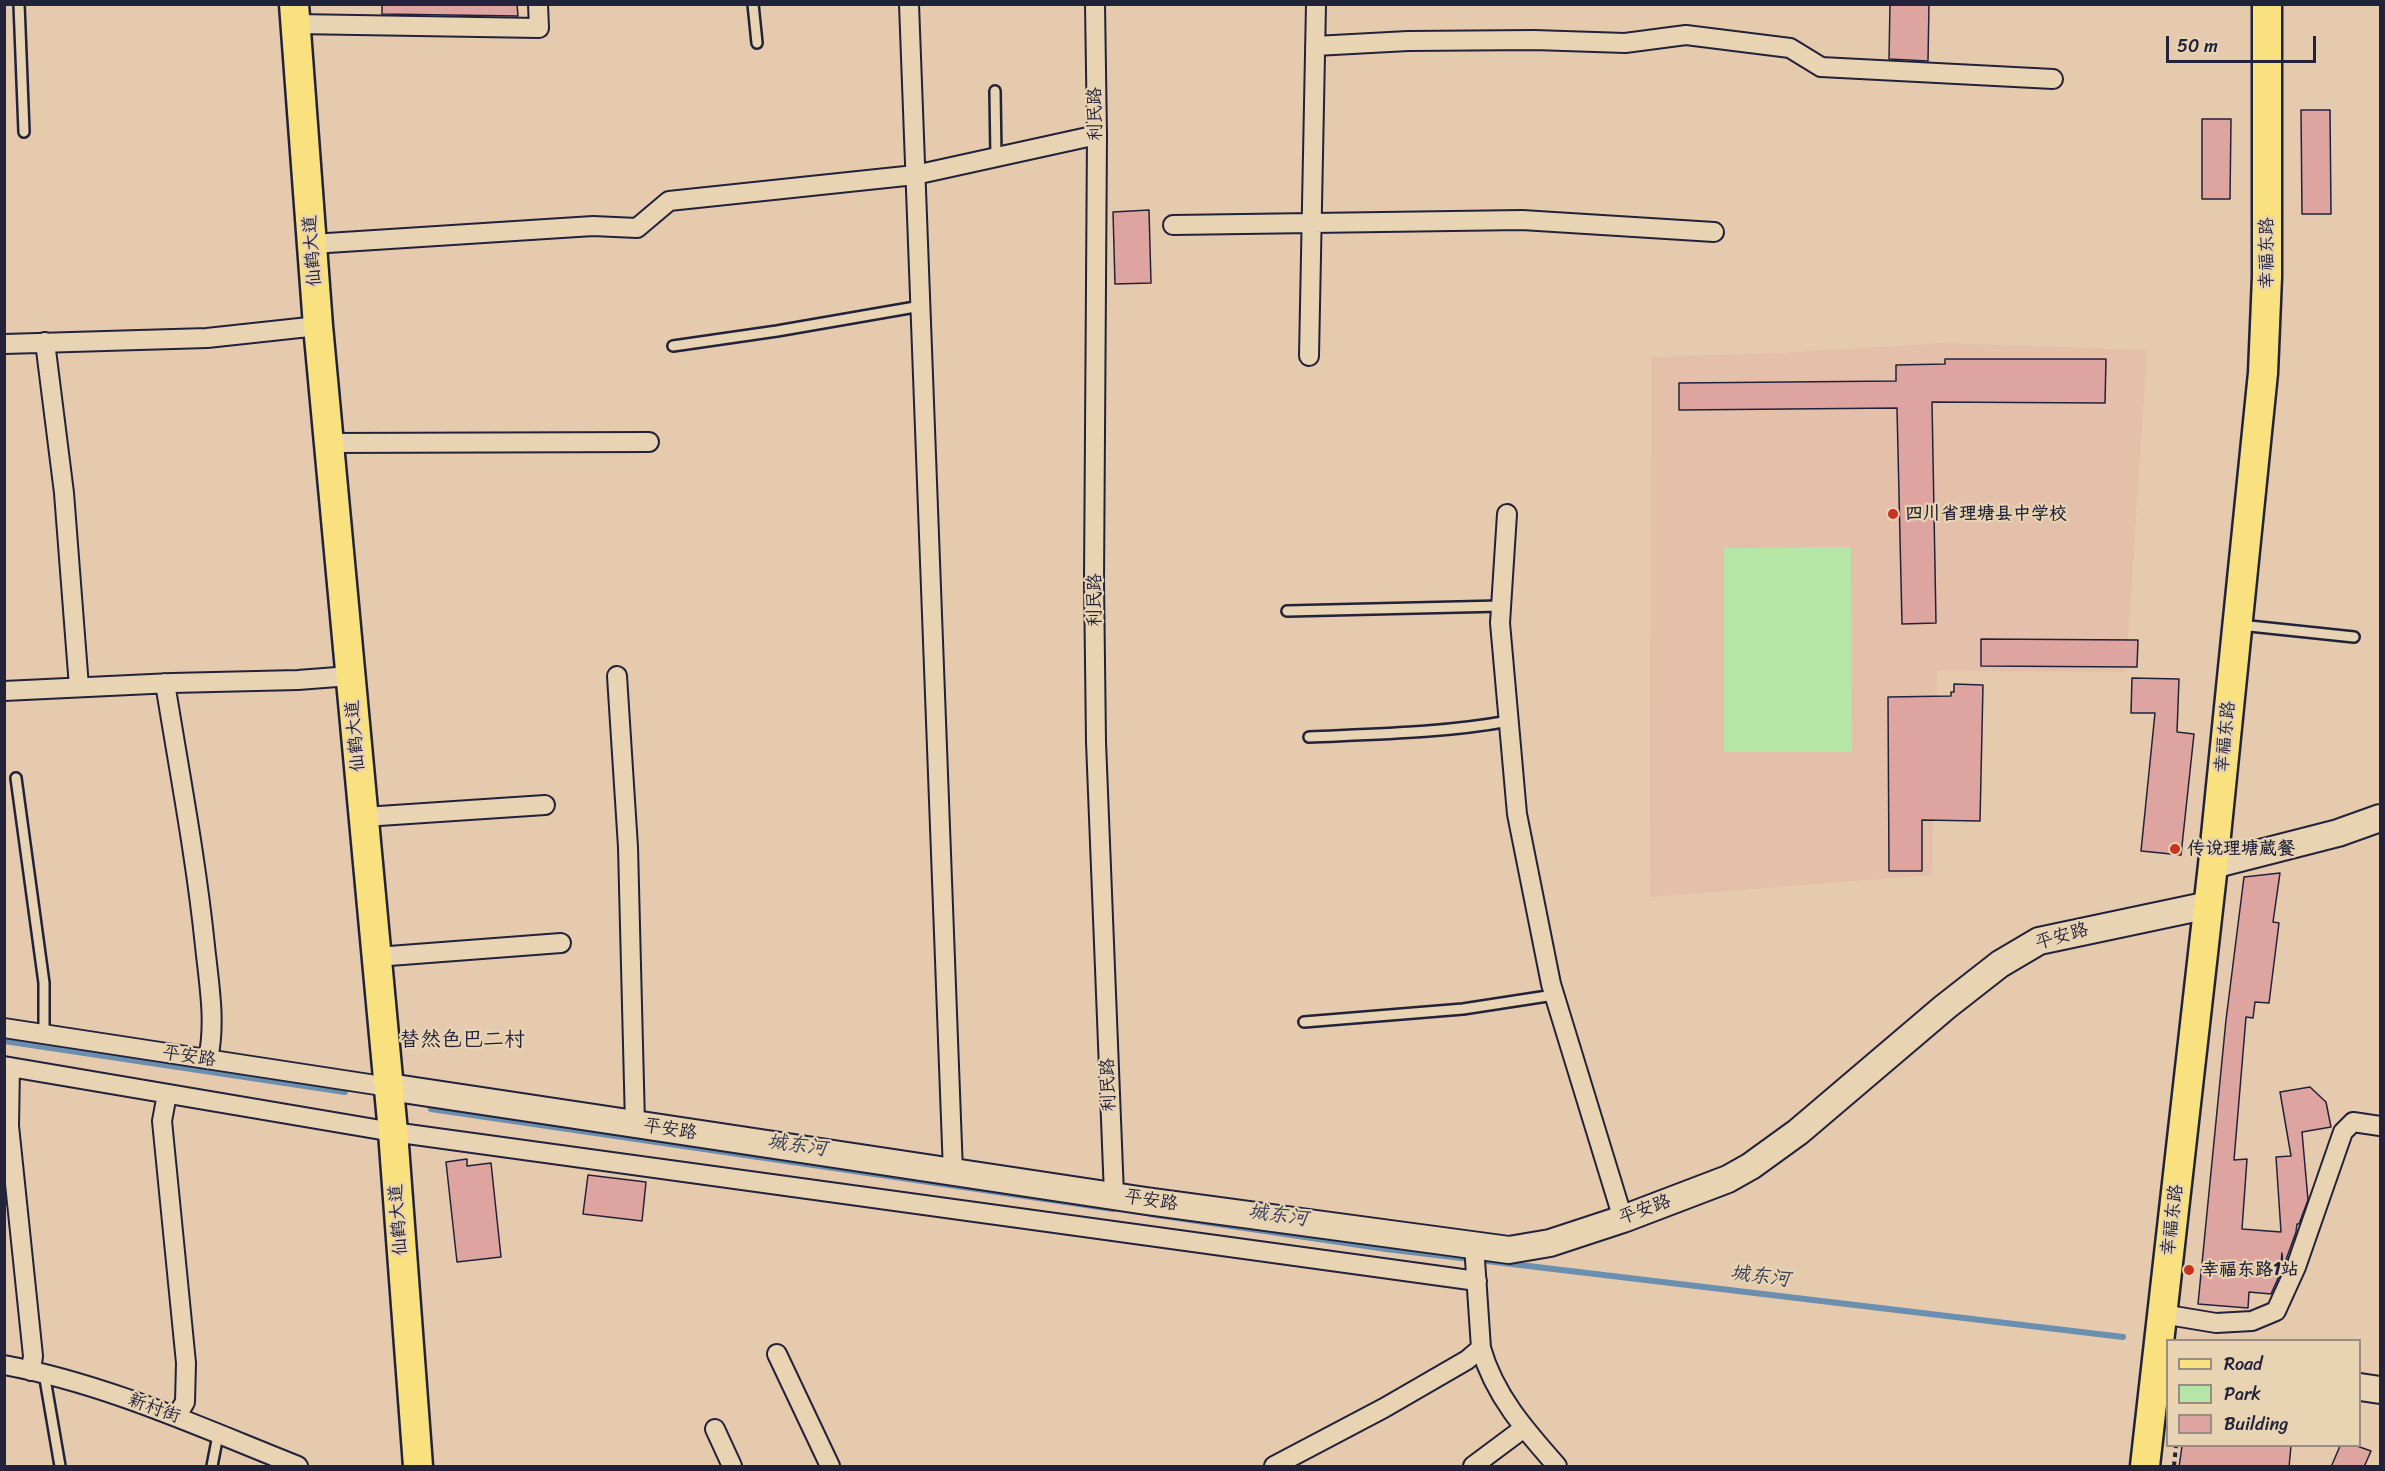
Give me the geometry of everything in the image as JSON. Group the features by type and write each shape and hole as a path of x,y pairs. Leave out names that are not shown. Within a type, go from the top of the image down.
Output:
{"main road":[{"name":"幸福东路","path":"2145,1467 2163,1364 2162,1314 2209,905 2265,339 2267,4"},
{"name":"仙鹤大道","path":"295,14 318,326 393,1132 418,1467"}],"street":[{"path":"295,14 539,28 538,4"},
{"path":"909,4 953,1172"},
{"name":"利民路","path":"1095,4 1097,135 1094,582 1096,742 1114,1195"},
{"path":"1309,356 1316,4"},
{"path":"1315,46 1408,41 1534,40 1625,43 1686,35 1790,48 1821,68 2053,79"},
{"path":"312,244 593,226 638,228 669,201 915,175 1097,135"},
{"path":"1173,225 1522,220 1714,232"},
{"path":"4,344 207,338 318,326"},
{"path":"45,342 64,493 79,687"},
{"path":"329,443 649,442"},
{"path":"1507,513 1500,622 1517,814 1554,995 1623,1219"},
{"path":"4,691 350,676"},
{"path":"618,676 629,869 635,1124"},
{"path":"165,683 202,917 212,1011 212,1039 208,1059"},
{"path":"364,817 545,805"},
{"path":"2213,865 2338,833 2380,818"},
{"name":"平安路","path":"4,1028 389,1088 1114,1195 1475,1261 1509,1250 1531,1247 1623,1219 1728,1179 1774,1151 1945,1007 2000,964 2025,948 2053,937 2209,905"},
{"path":"376,957 561,943"},
{"path":"37,1372 33,1356 9,1126 7,1067 393,1132 1475,1261 1481,1348 1494,1381 1506,1405 1557,1467"},
{"path":"167,1094 162,1121 186,1363 185,1402 176,1417"},
{"path":"2162,1314 2216,1323 2252,1321 2276,1311 2296,1267 2343,1132 2353,1122 2380,1126"},
{"path":"1274,1467 1395,1402 1467,1360 1481,1348"},
{"path":"777,1354 830,1467"},
{"name":"新村街","path":"4,1365 86,1385 176,1417 298,1467"},
{"path":"2361,1387 2380,1390"},
{"path":"1473,1467 1524,1428"},
{"path":"714,1429 732,1467"}],"lane":[{"path":"20,4 24,132"},
{"path":"753,4 757,43"},
{"path":"995,91 996,157"},
{"path":"673,346 921,306"},
{"path":"1287,611 1501,606"},
{"path":"2238,625 2354,637"},
{"path":"1309,737 1421,732 1509,721"},
{"path":"16,778 44,983 44,1034"},
{"path":"1304,1022 1463,1009 1554,995"},
{"path":"37,1372 60,1467"},
{"path":"212,1467 218,1435"}],"path":[{"path":"2174,1467 2176,1447"}],"shaded area":[{"name":"四川省理塘县中学校","path":"1945,343 2147,350 2126,672 1937,671 1932,875 1650,897 1651,357 1777,353"}],"green space":[{"path":"1851,547 1852,752 1724,752 1724,548"}],"building":[{"path":"382,4 517,4 518,16 382,14"},
{"path":"1890,4 1929,4 1928,61 1889,59"},
{"path":"2301,110 2330,110 2331,214 2302,214"},
{"path":"2202,119 2231,119 2230,199 2202,199"},
{"path":"1149,210 1151,283 1115,284 1113,212"},
{"path":"1945,359 2106,359 2105,403 1932,402 1936,623 1902,624 1897,408 1679,410 1679,383 1896,381 1896,365 1945,364"},
{"path":"1981,639 2138,640 2137,667 1981,666"},
{"path":"2132,678 2179,679 2177,732 2194,734 2181,855 2141,851 2155,713 2131,713"},
{"path":"1954,684 1983,685 1980,821 1922,820 1922,871 1889,871 1888,697 1951,696 1951,692 1954,692"},
{"path":"2280,873 2273,922 2279,923 2269,1003 2255,1002 2253,1018 2246,1017 2234,1160 2247,1159 2242,1229 2281,1232 2276,1157 2291,1156 2280,1092 2310,1087 2326,1102 2331,1127 2302,1132 2308,1200 2299,1224 2297,1224 2283,1268 2282,1253 2280,1274 2271,1294 2249,1292 2248,1308 2198,1304 2226,1020 2244,877"},
{"path":"467,1159 467,1166 491,1163 501,1257 457,1262 446,1162"},
{"path":"588,1175 646,1182 642,1221 583,1214"},
{"path":"2182,1447 2291,1447 2289,1467 2179,1467"},
{"path":"2340,1447 2360,1447 2371,1451 2364,1467 2331,1467"}],"waterway":[{"path":"4,1041 345,1092"},
{"name":"城东河","path":"431,1109 1113,1209"},
{"name":"城东河","path":"1150,1214 1386,1249 2123,1337"}],"place":[{"name":"四川省理塘县中学校","path":"1893,514"},
{"name":"传说理塘蔵餐","path":"2175,849"},
{"name":"幸福东路1站","path":"2189,1270"}],"district":[{"name":"替然色巴二村","path":"462,1041"}]}
